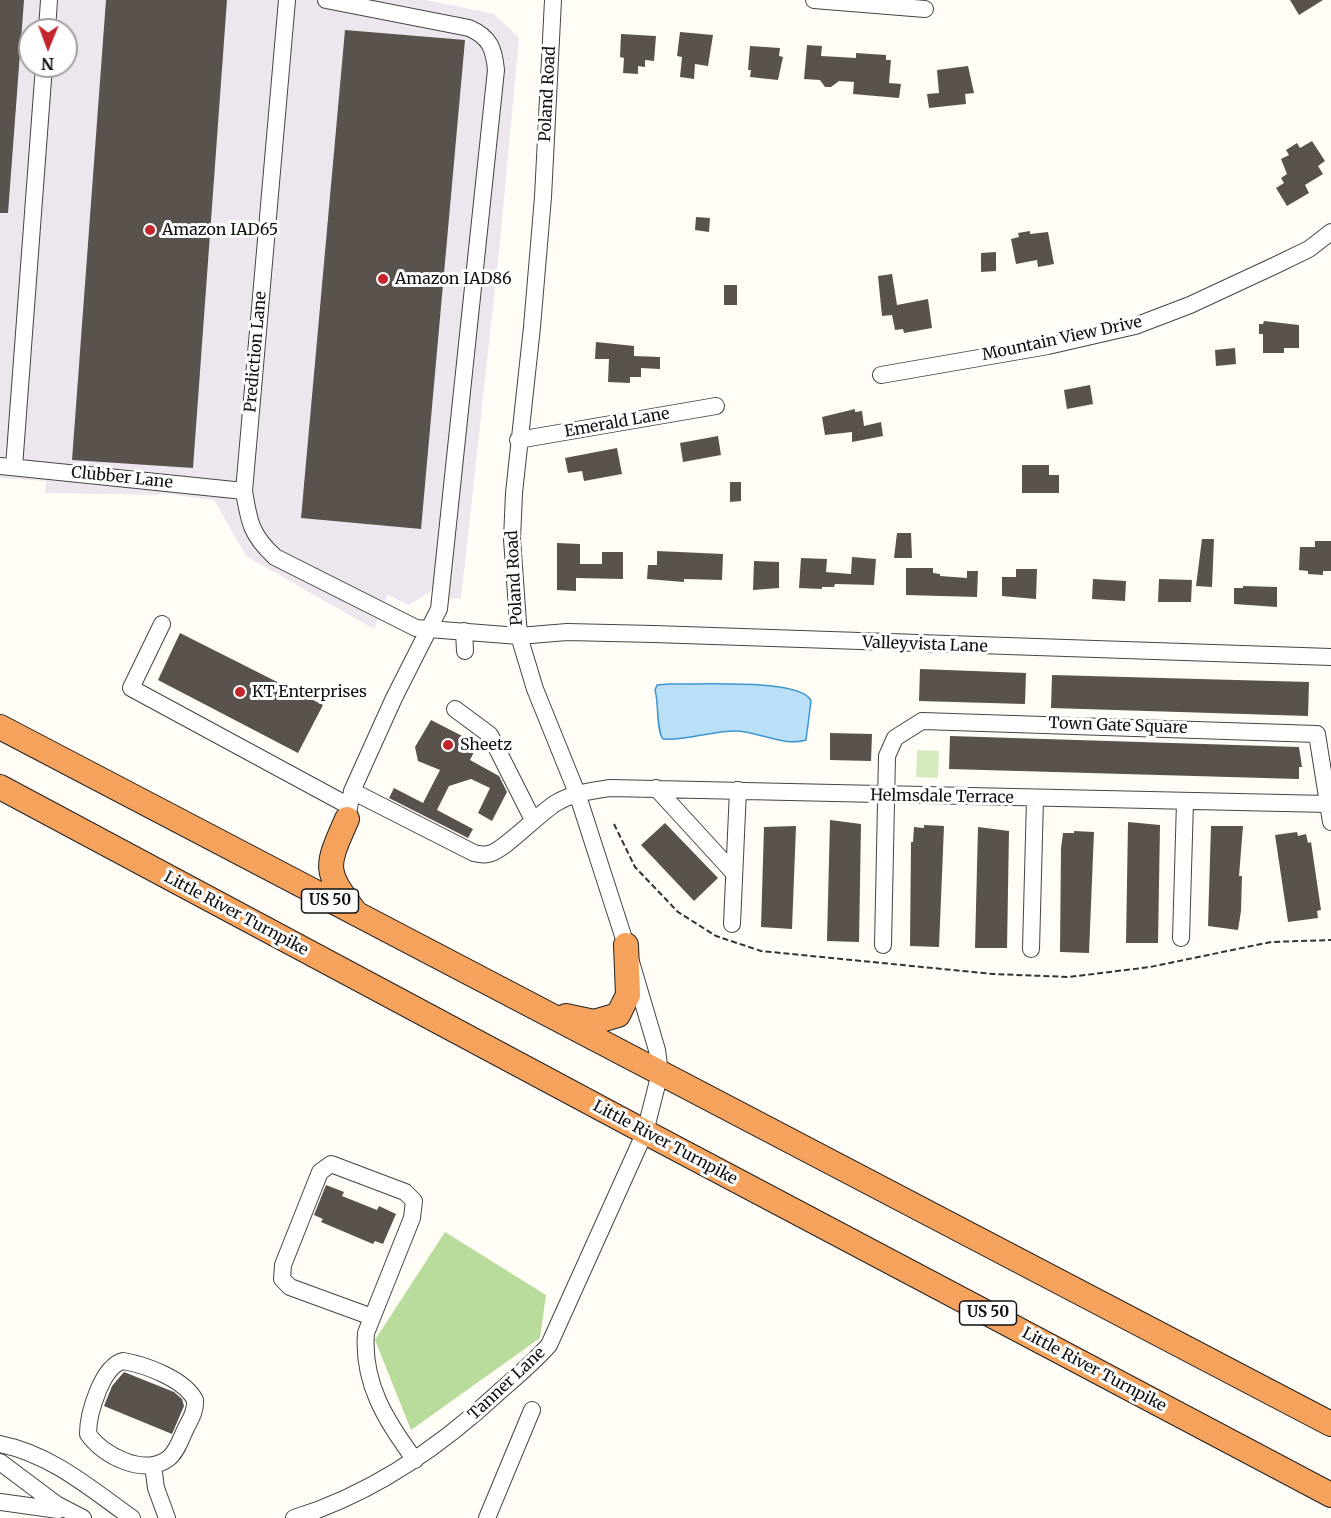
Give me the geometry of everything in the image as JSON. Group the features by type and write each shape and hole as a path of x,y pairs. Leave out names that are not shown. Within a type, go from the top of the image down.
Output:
{"highway":[{"name":"US 50","path":"0,727 1331,1424"},
{"name":"Little River Turnpike","path":"0,787 1331,1495"},
{"path":"349,806 330,857 330,868 337,888 356,914"},
{"path":"521,1000 584,1021 611,1019 622,1010 628,995 627,945"}],"street":[{"path":"48,18 49,0"},
{"name":"Prediction Lane","path":"287,0 244,490 249,522 258,541 275,557 398,620 429,631 464,631"},
{"path":"326,0 469,28 481,33 489,42 494,54 496,70 439,609 393,698 349,806"},
{"name":"Poland Road","path":"553,0 543,197 532,327 518,440 512,539 519,636 535,689 577,793 627,945 657,1050 660,1073 645,1132"},
{"path":"814,0 925,9"},
{"path":"7,466 43,78"},
{"name":"Mountain View Drive","path":"881,375 1048,346 1135,326 1190,305 1276,265 1309,249 1331,232"},
{"name":"Emerald Lane","path":"518,440 716,406"},
{"name":"Clubber Lane","path":"7,466 244,490"},
{"name":"Helmsdale Terrace","path":"162,624 131,688 349,806 474,853 489,854 500,849 532,820 557,802 577,793 610,788 886,796 1328,804"},
{"path":"464,631 465,651"},
{"name":"Valleyvista Lane","path":"464,631 519,636 567,633 654,634 1331,657"},
{"path":"455,710 490,735 532,820"},
{"name":"Town Gate Square","path":"886,796 887,756 895,738 922,721 933,719 1317,734 1331,822"},
{"path":"656,788 733,872"},
{"path":"732,924 738,790"},
{"path":"883,945 886,796"},
{"path":"1031,949 1035,799"},
{"path":"1181,938 1185,802"},
{"name":"Tanner Lane","path":"294,1518 342,1501 441,1442 481,1409 549,1345 645,1132"},
{"path":"372,1317 291,1287 282,1279 283,1265 320,1172 331,1164 405,1192 414,1201 412,1218 372,1317 365,1352 370,1383 395,1432 414,1460"},
{"path":"117,1362 132,1363 149,1369 184,1387 195,1400 196,1407 174,1453 168,1459 153,1465 136,1463 111,1455 88,1434 88,1423 103,1380 107,1371 117,1362"},
{"path":"487,1518 532,1410"},
{"path":"0,1444 30,1454 74,1476 132,1518"},
{"path":"1,1463 78,1516"},
{"path":"153,1465 156,1488 167,1518"},
{"path":"19,1510 20,1478"},
{"path":"0,1502 19,1510 78,1516"}],"path":[{"path":"614,824 635,867 678,912 716,936 761,951 993,974 1069,977 1150,967 1271,942 1331,940"}],"shaded area":[{"path":"0,0 426,0 494,14 519,38 499,252 461,599 449,598 450,590 434,589 409,605 388,595 374,629 246,556 214,500 161,493 158,495 45,493 46,481 0,478"}],"green space":[{"path":"917,750 939,751 938,778 916,777"},
{"path":"445,1232 546,1295 540,1338 411,1430 375,1340"}],"water":[{"path":"746,684 789,689 803,694 811,701 806,740 789,742 737,731 663,739 659,729 655,690 657,685"}],"building":[{"path":"0,0 24,0 23,18 18,18 18,78 8,213 0,213"},
{"name":"Amazon IAD65","path":"106,0 227,0 193,468 72,460"},
{"path":"1290,0 1323,0 1299,15"},
{"name":"Amazon IAD86","path":"345,30 465,40 421,529 301,518"},
{"path":"680,32 713,35 708,66 695,64 694,79 680,77 682,57 677,56"},
{"path":"621,34 656,36 654,61 645,60 645,67 638,66 638,74 623,73 624,58 620,57"},
{"path":"807,45 822,46 821,56 856,58 856,53 886,55 886,60 891,60 889,83 901,84 899,98 853,94 854,82 839,81 831,87 825,87 820,80 804,79"},
{"path":"750,46 780,48 779,56 783,57 778,80 750,77 751,70 748,70"},
{"path":"968,66 974,93 965,94 966,104 929,108 927,94 939,93 937,70"},
{"path":"1312,141 1325,161 1318,166 1323,174 1305,185 1309,193 1287,206 1276,188 1284,183 1281,178 1287,174 1281,159 1289,155 1286,150 1297,143 1300,148"},
{"path":"696,217 710,218 709,232 695,230"},
{"path":"1030,231 1030,234 1048,232 1054,264 1038,267 1037,260 1016,264 1011,239 1019,237 1018,233"},
{"path":"996,252 996,271 981,272 981,253"},
{"path":"892,274 897,305 928,299 932,328 904,333 903,329 895,330 892,315 882,316 878,276"},
{"path":"724,285 737,285 737,305 724,305"},
{"path":"1264,321 1299,325 1299,348 1284,348 1284,353 1263,353 1263,334 1259,334 1259,324 1263,324"},
{"path":"596,342 634,346 634,356 660,357 660,369 641,368 641,377 630,377 630,383 608,382 609,359 595,359"},
{"path":"1235,348 1236,364 1216,366 1215,350"},
{"path":"1090,385 1093,404 1067,409 1064,390"},
{"path":"855,409 855,412 862,411 864,426 881,422 883,436 852,442 852,432 825,435 822,417"},
{"path":"718,436 721,455 683,462 680,443"},
{"path":"617,448 622,474 584,481 582,471 568,473 565,458"},
{"path":"1022,465 1049,465 1049,475 1059,475 1059,493 1022,493"},
{"path":"730,482 741,482 741,501 730,502"},
{"path":"897,533 911,533 912,558 894,558"},
{"path":"1202,539 1214,539 1212,587 1196,586"},
{"path":"1315,541 1331,541 1331,571 1323,571 1323,575 1308,574 1308,571 1299,570 1300,547 1315,547"},
{"path":"557,543 580,544 580,564 602,564 602,552 623,552 623,579 576,578 576,591 557,590"},
{"path":"657,551 723,554 722,580 684,579 684,582 647,579 648,565 657,565"},
{"path":"852,557 876,559 874,585 835,584 834,587 822,587 822,589 799,588 801,558 827,559 826,572 851,574"},
{"path":"754,561 779,562 779,588 753,590"},
{"path":"906,568 933,568 933,573 940,574 940,576 967,578 967,571 978,571 977,597 906,595"},
{"path":"1016,569 1037,569 1036,599 1002,596 1002,577 1016,577"},
{"path":"1093,579 1126,581 1125,601 1092,599"},
{"path":"1159,579 1192,580 1191,602 1158,602"},
{"path":"1243,586 1277,587 1277,607 1234,604 1234,588 1243,588"},
{"name":"KT Enterprises","path":"180,633 323,705 298,753 158,680"},
{"path":"920,669 1026,673 1025,704 919,701"},
{"path":"1052,675 1309,682 1308,716 1051,708"},
{"name":"Sheetz","path":"431,720 478,744 470,760 499,776 507,792 492,821 478,813 490,788 471,779 449,786 437,810 473,829 468,838 389,798 394,788 423,803 440,770 418,761 415,747"},
{"path":"830,733 872,734 871,761 830,760"},
{"path":"950,736 1299,747 1302,767 1299,767 1299,779 949,769"},
{"path":"830,820 861,824 859,942 827,941"},
{"path":"1128,822 1160,825 1158,943 1126,943"},
{"path":"665,823 718,878 694,901 641,845"},
{"path":"924,825 944,826 939,947 910,946 911,842 913,842 914,827 924,828"},
{"path":"796,826 792,929 761,927 764,827"},
{"path":"1211,826 1243,826 1239,876 1242,876 1241,911 1238,930 1208,926"},
{"path":"978,827 1009,831 1007,948 975,948"},
{"path":"1074,831 1094,832 1089,953 1060,952 1061,848 1063,833 1074,833"},
{"path":"1297,832 1298,836 1306,834 1308,843 1311,842 1321,910 1317,911 1318,918 1288,922 1275,835"},
{"path":"326,1185 344,1192 342,1196 377,1210 379,1206 396,1214 383,1244 375,1241 373,1244 321,1222 323,1219 314,1215"},
{"path":"124,1372 174,1392 182,1399 184,1406 172,1434 104,1406 112,1386"}],"place":[{"name":"Amazon IAD65","path":"150,230"},
{"name":"Amazon IAD86","path":"383,279"},
{"name":"KT Enterprises","path":"240,692"},
{"name":"Sheetz","path":"448,745"}]}
